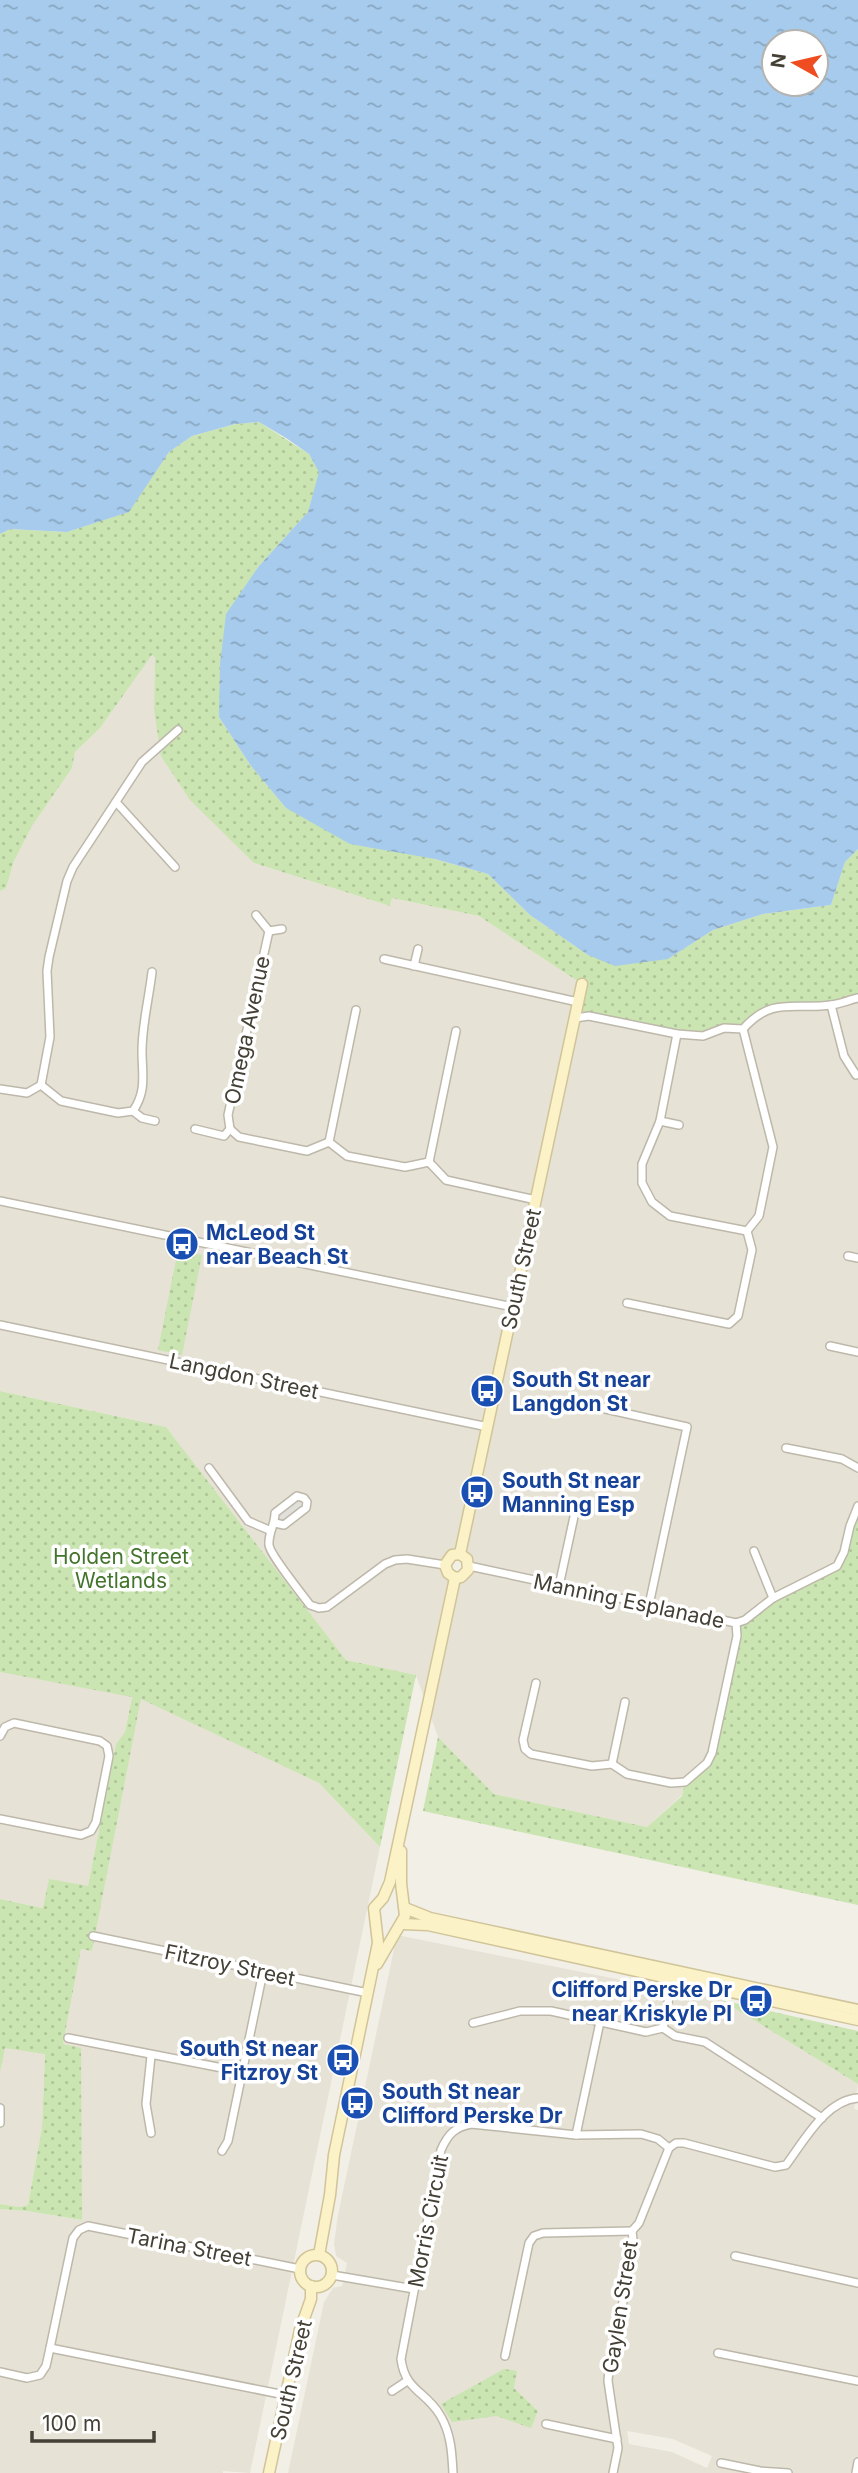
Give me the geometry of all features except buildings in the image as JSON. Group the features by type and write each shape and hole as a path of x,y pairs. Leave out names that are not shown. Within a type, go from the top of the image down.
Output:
{"street":[{"path":"0,1089 27,1093 41,1085 49,1050 47,971 67,881 73,867 150,752 178,730"},
{"path":"116,802 175,867"},
{"name":"Omega Avenue","path":"256,915 268,931 228,1115 230,1129 239,1137 307,1151 329,1142"},
{"name":"Omega Avenue","path":"268,931 282,929"},
{"path":"414,966 418,949"},
{"path":"384,959 578,1002"},
{"path":"133,1111 141,1100 145,1075 142,1051 152,972"},
{"name":"South Street","path":"460,1554 582,984"},
{"path":"743,1030 754,1017 779,1006 831,1006 858,998"},
{"path":"831,1006 844,1056 856,1075"},
{"path":"356,1010 329,1142 346,1156 405,1167 429,1162"},
{"path":"575,1018 589,1016 677,1034 703,1035 724,1028 743,1030"},
{"path":"743,1030 773,1147 759,1216 747,1231"},
{"path":"429,1162 456,1031"},
{"path":"677,1034 660,1121 642,1164 642,1183 652,1202 670,1216 747,1231"},
{"path":"41,1085 61,1101 118,1113 133,1111 142,1118 155,1121"},
{"path":"660,1121 678,1125"},
{"name":"Omega Avenue","path":"195,1129 224,1136 230,1129"},
{"path":"429,1162 446,1180 536,1200"},
{"path":"0,1201 513,1307"},
{"path":"643,1209 652,1202"},
{"path":"627,1303 729,1324 738,1316 752,1250 747,1231"},
{"path":"848,1256 858,1258"},
{"name":"Langdon Street","path":"0,1325 488,1427"},
{"path":"830,1346 858,1352"},
{"path":"601,1408 687,1427 649,1605"},
{"path":"786,1448 842,1460 858,1468"},
{"path":"209,1468 248,1521 272,1527 284,1525 306,1508 307,1502 297,1496 275,1513 272,1527 269,1549 310,1605 327,1607 385,1564 396,1560 445,1564"},
{"name":"Manning Esplanade","path":"469,1566 736,1623 746,1619 773,1598 836,1566 844,1552 858,1506"},
{"path":"559,1586 575,1513"},
{"path":"754,1551 773,1598"},
{"path":"460,1554 467,1559 469,1566 465,1575 455,1577 448,1573 445,1564 452,1555 460,1554"},
{"path":"318,2255 330,2195 334,2155 378,1943 374,1908 383,1898 390,1882 455,1577"},
{"path":"536,1683 523,1740 525,1749 531,1754 592,1766 612,1763 628,1774 671,1783 685,1782 707,1763 712,1753 737,1636 736,1623"},
{"path":"612,1763 625,1702"},
{"path":"0,1736 5,1727 14,1723 100,1741 107,1746 109,1756 96,1822 91,1831 81,1835 0,1819"},
{"path":"373,1970 405,1916 401,1832"},
{"path":"383,1898 392,1897 430,1918 858,2020"},
{"path":"376,1922 389,1929 400,1925 428,1925 858,2010"},
{"name":"Fitzroy Street","path":"93,1936 368,1993"},
{"path":"222,2151 228,2141 263,1972"},
{"path":"663,2028 673,1975"},
{"path":"473,2023 520,2011 551,2011 646,2032 663,2028 675,2036 705,2042 822,2118"},
{"path":"576,2135 600,2022"},
{"path":"68,2038 243,2072"},
{"path":"150,2056 146,2104 151,2133"},
{"name":"Morris Circuit","path":"407,2381 401,2358 441,2150 446,2138 457,2127 471,2124 576,2135 641,2134 658,2139 669,2148 676,2143 684,2143 775,2167 786,2165 822,2118 845,2099 858,2098"},
{"path":"0,2108 0,2123"},
{"name":"Gaylen Street","path":"613,2473 617,2457 617,2439 608,2382 634,2248 632,2231 639,2222 669,2148"},
{"name":"Tarina Street","path":"50,2348 73,2238 79,2230 88,2226 300,2269"},
{"path":"505,2356 529,2243 534,2236 542,2233 632,2231"},
{"path":"318,2255 329,2262 330,2280 321,2286 311,2286 302,2280 300,2269 306,2258 318,2255"},
{"path":"735,2256 858,2283"},
{"path":"331,2275 414,2289"},
{"name":"South Street","path":"269,2473 300,2330 311,2299 311,2286"},
{"path":"0,2372 27,2378 40,2375 46,2367 50,2348 285,2395"},
{"path":"718,2353 858,2381"},
{"path":"392,2391 407,2381 439,2413 447,2430 453,2473"},
{"path":"547,2424 617,2439"},
{"path":"856,2473 858,2462"},
{"path":"721,2463 760,2471 788,2473"}],"shaded area":[{"path":"152,655 155,656 154,709 254,863 390,906 392,898 479,916 582,984 753,1017 779,1006 858,998 858,1506 844,1552 712,1753 686,1781 682,1795 647,1827 494,1794 438,1737 416,1675 346,1660 166,1427 0,1391 0,891 6,888 14,861 32,826 72,768 75,752 100,728","holes":["464,1556 465,1575 448,1573 447,1561"]},
{"path":"297,1496 306,1508 284,1525 275,1513"},
{"path":"0,1672 132,1696 125,1732 116,1744 88,1886 44,1908 0,1899"},
{"path":"141,1698 319,1783 380,1847 250,2473 0,2473 0,2209 81,2220 80,2048 63,2044 81,1949 92,1951"},
{"path":"397,1935 721,2000 858,2084 854,2109 858,2110 858,2473 288,2473 324,2302 333,2288 342,2286 347,2263 336,2256 334,2244","holes":["516,2371 514,2388 538,2411 530,2427 496,2416","627,2431 673,2439 712,2456 707,2468 672,2452 629,2444"]},
{"path":"5,2047 45,2053 42,2127 28,2205 20,2207 0,2204 0,2073"}],"green space":[{"path":"259,422 309,454 320,472 308,512 259,566 219,717 251,766 286,808 435,859 488,874 530,915 588,955 668,959 713,930 763,914 831,905 845,862 858,849 858,998 831,1005 789,1005 754,1017 743,1029 724,1028 703,1036 589,1016 575,1018 582,984 479,916 392,898 390,906 254,863 190,800 161,756 154,709 155,657 152,655 100,728 75,752 72,768 32,826 14,861 6,888 0,891 0,534 10,529 67,532 128,512 169,452 192,436 235,424"},
{"path":"178,1250 202,1255 182,1355 158,1350"},
{"name":"Holden Street Wetlands","path":"0,1391 166,1427 346,1660 416,1675 380,1847 319,1783 141,1699 92,1951 81,1949 63,2044 81,2048 82,2220 0,2209 0,2204 20,2207 28,2205 42,2127 45,2054 5,2048 0,2073 0,1899 43,1908 49,1879 88,1886 116,1744 125,1732 132,1697 0,1672"},
{"path":"858,1506 858,1905 423,1811 438,1737 494,1794 647,1827 682,1796 685,1782 712,1753 736,1623 773,1598 837,1566"},
{"path":"721,2000 858,2031 858,2084"},
{"path":"504,2369 517,2371 514,2388 538,2411 531,2428 496,2416 452,2422 441,2404"}],"water":[{"path":"0,0 858,0 858,849 845,862 831,905 763,914 713,930 668,959 615,966 588,955 530,915 488,874 435,859 350,844 286,808 251,766 219,717 220,664 226,614 259,566 308,512 319,472 309,454 259,422 235,424 192,436 169,452 129,512 67,532 10,529 0,534"}],"place":[{"name":"McLeod St near Beach St","path":"182,1244"},
{"name":"South St near Langdon St","path":"487,1391"},
{"name":"South St near Manning Esp","path":"477,1492"},
{"name":"Clifford Perske Dr near Kriskyle Pl","path":"756,2001"},
{"name":"South St near Fitzroy St","path":"343,2060"},
{"name":"South St near Clifford Perske Dr","path":"357,2103"}]}
